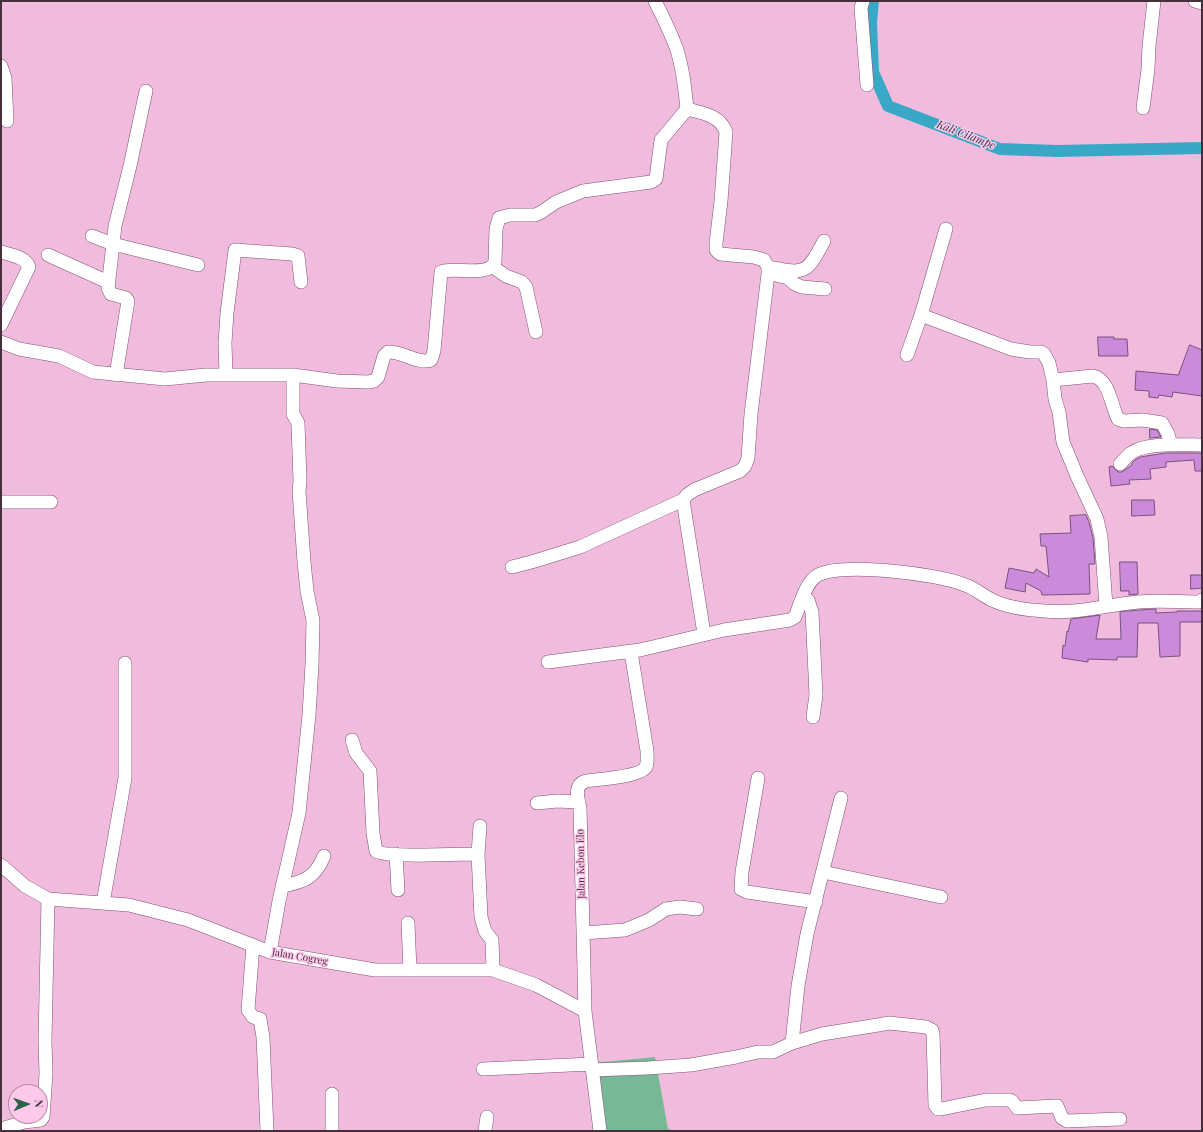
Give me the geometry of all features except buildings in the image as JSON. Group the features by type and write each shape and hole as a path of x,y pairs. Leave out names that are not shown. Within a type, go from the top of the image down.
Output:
{"street":[{"path":"493,267 495,262 496,229 499,218 510,215 535,215 556,202 583,191 653,181 656,179 661,140 665,133 687,108 685,88 677,50 669,29 655,1"},
{"path":"862,1 861,8 867,85"},
{"path":"1143,108 1154,1"},
{"path":"1195,1 1202,3"},
{"path":"1,66 6,84 7,121"},
{"path":"116,375 128,301 126,298 114,296 110,293 108,282 115,226 146,91"},
{"path":"512,566 535,561 580,547 683,500 694,490 740,471 746,466 750,448 751,414 768,270 764,260 759,258 720,254 716,250 726,132 724,126 719,120 687,108"},
{"path":"906,355 921,315 946,228"},
{"path":"92,236 113,244 198,265"},
{"path":"768,270 799,271 806,269 813,262 824,241"},
{"path":"226,375 225,343 227,313 235,250 292,254 298,256 301,282"},
{"path":"1,252 19,258 26,262 29,267 1,325"},
{"path":"48,254 108,282"},
{"path":"1,342 19,349 59,356 93,372 116,375 165,378 226,375 293,375 337,381 368,382 374,381 378,377 384,356 388,352 406,355 427,362 431,360 434,351 439,275 441,272 446,270 479,270 493,267 506,276 522,282 526,287 536,332"},
{"path":"768,270 788,278 795,284 825,289"},
{"path":"921,315 1011,349 1041,352 1044,354 1049,363 1053,380 1055,400 1059,412 1063,442 1077,476 1098,519 1101,537 1106,606"},
{"path":"270,952 282,886 299,813 309,715 313,621 307,591 304,562 299,491 298,423 293,414 293,375"},
{"path":"1053,380 1093,376 1097,377 1103,382 1118,419 1124,421 1143,420 1162,423 1168,434 1171,445"},
{"path":"1120,464 1132,452 1152,446 1202,445"},
{"path":"683,500 704,634"},
{"path":"1,502 51,502"},
{"path":"548,662 631,652 704,634 790,620 795,617 803,596 812,580 818,575 848,570 869,569 916,575 966,585 992,600 1005,605 1025,609 1069,612 1140,602 1199,602 1202,600"},
{"path":"803,596 808,600 812,612 816,695 813,717"},
{"name":"Jalan Kebon Elo","path":"600,1131 585,1010 579,802 577,792 581,782 633,774 640,772 647,764 644,730 631,652"},
{"path":"103,904 125,778 125,663"},
{"path":"352,740 356,753 370,771 373,833 375,850 377,852 381,854 407,855 478,854"},
{"path":"758,778 742,872 741,889 747,892 816,902"},
{"path":"792,1043 798,986 807,934 841,798"},
{"path":"537,803 557,801 579,802"},
{"path":"480,826 478,854 481,917 485,931 492,940 492,970"},
{"path":"396,854 398,890"},
{"path":"282,886 304,881 313,875 320,867 324,856"},
{"name":"Jalan Cogreg","path":"1,865 25,886 48,899 129,905 188,920 270,952 375,970 492,970 536,985 585,1010"},
{"path":"823,872 941,897"},
{"path":"1,1129 24,1122 41,1120 43,1117 46,1074 48,899"},
{"path":"583,933 625,930 649,920 666,909 680,907 697,909"},
{"path":"408,922 410,970"},
{"path":"254,946 248,1010 253,1017 260,1019 263,1037 267,1131"},
{"path":"483,1069 592,1067 648,1068 691,1065 758,1052 773,1052 792,1043 822,1034 889,1023 926,1027 932,1030 935,1105 938,1109 986,1100 1010,1100 1017,1108 1057,1106 1062,1118 1067,1121 1120,1119"},
{"path":"332,1094 332,1131"},
{"path":"485,1131 487,1117"}],"green space":[{"path":"655,1057 668,1129 677,1131 600,1131 593,1063"}],"waterway":[{"name":"Kali Cilampe","path":"873,1 871,22 873,72 888,106 1000,149 1057,151 1202,148"}]}
